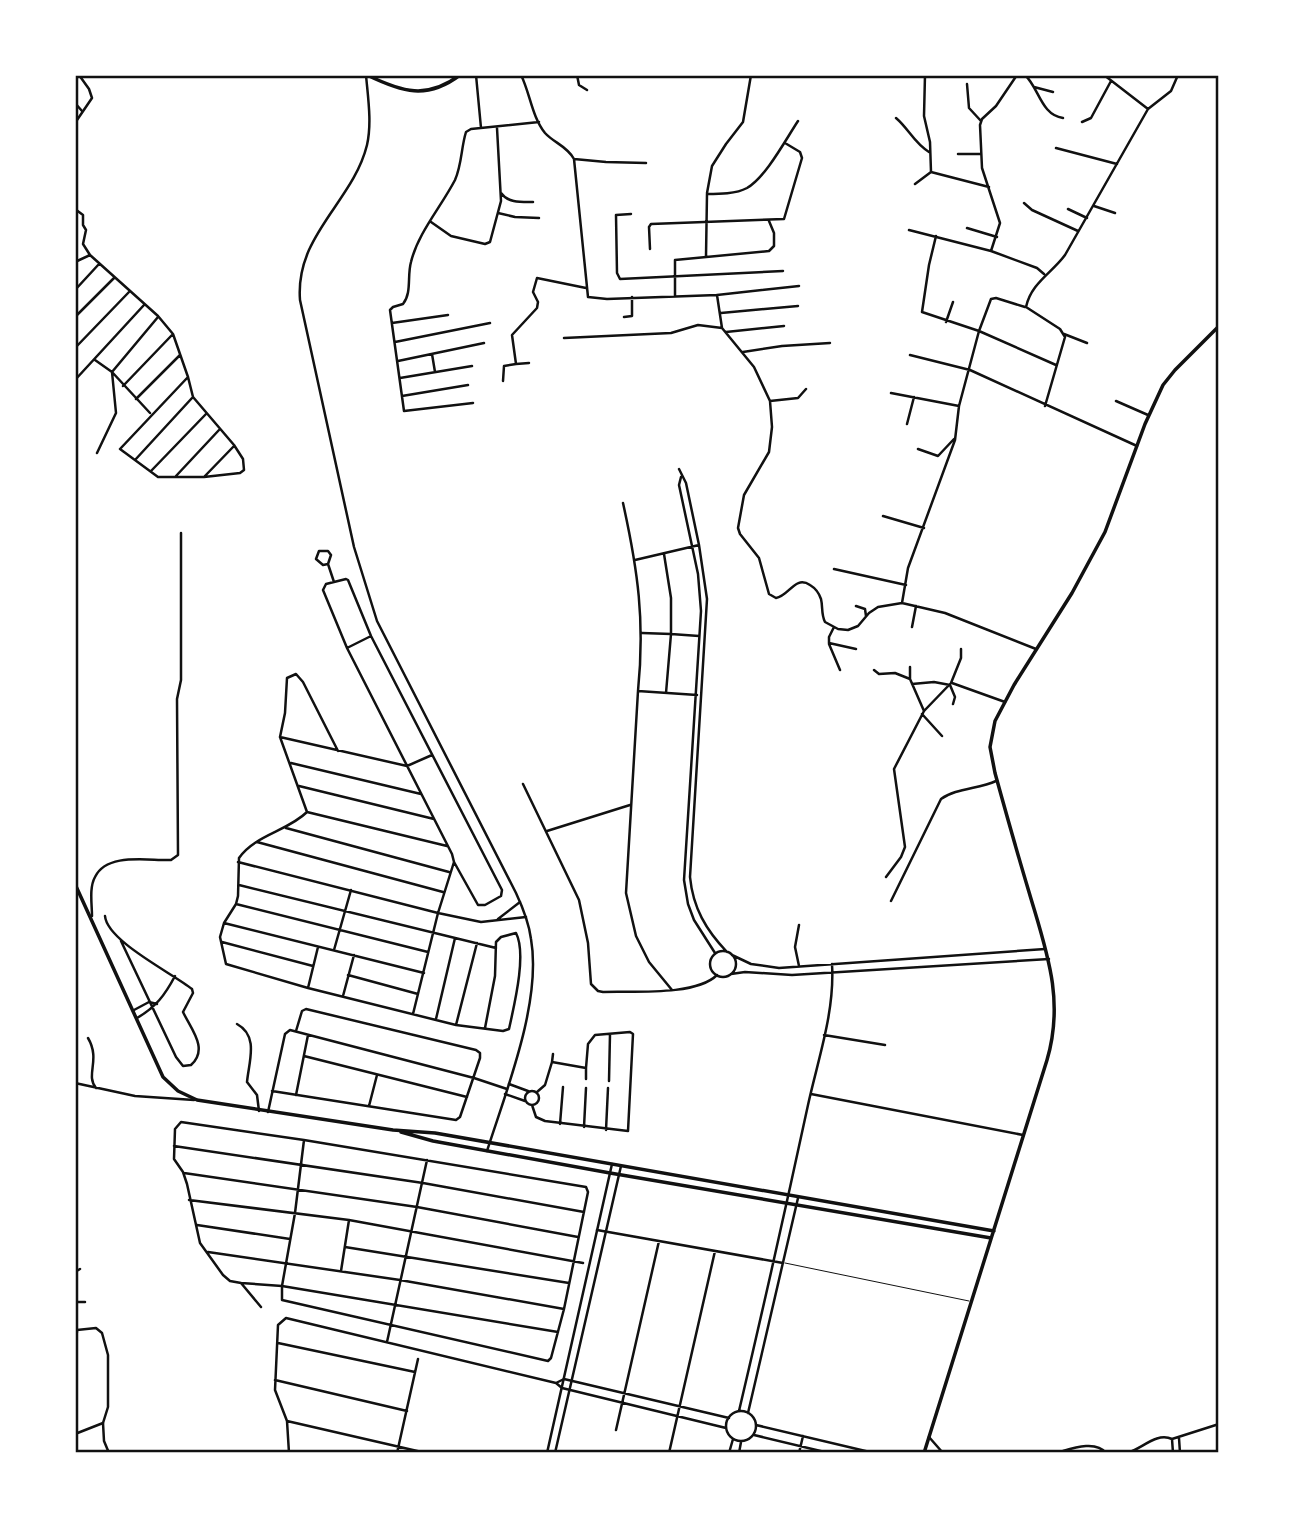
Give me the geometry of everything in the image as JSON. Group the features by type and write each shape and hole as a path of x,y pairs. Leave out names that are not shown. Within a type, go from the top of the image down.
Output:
{"main road":[{"path":"367,75 385,84 416,92 436,90 460,75"},
{"path":"924,1453 1051,1048 1055,995 1049,959 997,780 990,747 991,734 1005,702 1072,593 1105,532 1163,385 1219,326"},
{"path":"75,884 92,916 163,1077 178,1091 197,1100 393,1130 435,1133 994,1231"},
{"path":"393,1130 433,1141 619,1175 991,1238"}],"street":[{"path":"367,75 367,145 360,164 308,250 300,275 302,307 354,547 370,603 520,902 531,939 533,969 520,1045 487,1151"},
{"path":"477,75 481,128"},
{"path":"521,75 546,134 567,148 574,159 586,295 591,298 716,295 799,286"},
{"path":"577,75 579,85 587,90"},
{"path":"706,256 708,178 712,166 743,122 751,75"},
{"path":"925,75 924,116 931,154 931,172"},
{"path":"981,121 996,106 1017,75"},
{"path":"1025,75 1047,110 1056,117 1063,118"},
{"path":"1104,75 1147,109"},
{"path":"1026,307 1031,293 1044,274 1060,262 1087,218 1147,109 1171,91 1178,75"},
{"path":"75,123 92,98 89,89 78,76"},
{"path":"1082,122 1091,118 1111,81"},
{"path":"967,84 969,107 981,121 980,154 1000,223 991,251"},
{"path":"1034,88 1053,92"},
{"path":"75,103 83,112"},
{"path":"895,118 905,126 918,145 931,154"},
{"path":"707,194 747,188 785,143 798,121"},
{"path":"473,403 406,412 403,410 390,310 403,304 407,298 411,262 458,172 466,132 539,122"},
{"path":"431,222 451,236 488,243 492,237 501,192 497,128"},
{"path":"650,249 651,224 785,219 802,158 800,152 785,143"},
{"path":"1056,148 1116,164"},
{"path":"958,154 980,154"},
{"path":"574,159 646,163"},
{"path":"915,184 931,172"},
{"path":"931,172 989,187"},
{"path":"501,192 505,198 512,201 533,202"},
{"path":"1024,203 1032,210 1078,231"},
{"path":"1094,206 1115,213"},
{"path":"75,209 83,215 86,230 83,244 90,255 158,316 173,334 188,377 192,397 234,445 245,464 240,473 204,477 158,477 121,452 121,447 188,377"},
{"path":"1068,209 1087,218"},
{"path":"498,213 539,218"},
{"path":"631,214 616,215 618,278 675,278 783,271"},
{"path":"676,296 675,260 771,250 774,246 774,233 769,221"},
{"path":"967,228 997,237"},
{"path":"909,230 991,251 1037,268 1044,274"},
{"path":"936,236 921,310 924,314 979,331 1056,365"},
{"path":"75,262 90,255"},
{"path":"75,290 99,264"},
{"path":"75,317 114,278"},
{"path":"516,364 512,335 537,308 538,302 533,292 537,278 586,288"},
{"path":"75,348 129,292"},
{"path":"716,295 722,328 754,368 770,401 772,427 769,452 744,495 738,531 759,558 769,594 776,598 783,597 797,583 809,584 819,594 825,622 834,628 855,628 878,607 902,603 962,620 1037,649"},
{"path":"624,317 632,316 632,298"},
{"path":"902,603 908,568 956,439 960,406 979,331 994,298 1026,307 1064,334 1087,342"},
{"path":"946,322 953,302"},
{"path":"75,380 144,305"},
{"path":"720,313 798,306"},
{"path":"392,323 448,314"},
{"path":"97,453 116,413 112,372 158,316"},
{"path":"395,342 490,323"},
{"path":"564,338 671,333 698,325 722,328"},
{"path":"726,332 784,326"},
{"path":"123,386 173,334"},
{"path":"1045,406 1064,345 1064,334"},
{"path":"398,361 484,343"},
{"path":"743,352 767,347 830,343"},
{"path":"136,399 180,355"},
{"path":"432,355 435,372"},
{"path":"910,355 970,370 1137,447"},
{"path":"95,360 112,372 151,414"},
{"path":"503,381 503,366 530,363"},
{"path":"399,378 472,366"},
{"path":"401,396 468,386"},
{"path":"770,401 798,398 806,389"},
{"path":"891,393 960,406"},
{"path":"135,460 192,397"},
{"path":"907,424 914,397"},
{"path":"1116,401 1149,415"},
{"path":"151,471 206,414"},
{"path":"176,476 220,429"},
{"path":"918,450 939,456 956,439"},
{"path":"204,477 234,445"},
{"path":"679,469 685,483 699,545 706,590 706,636 691,885 700,917 727,952 754,964 779,968 1045,949"},
{"path":"681,477 679,485 701,591 701,636 684,880 694,920 715,953"},
{"path":"623,503 635,560 642,633 626,893 636,936 649,962 672,990"},
{"path":"883,516 924,528"},
{"path":"92,916 93,881 98,872 108,864 119,860 172,860 178,855 177,699 181,680 181,533"},
{"path":"635,560 699,545"},
{"path":"328,564 319,563 316,559 319,551 324,550 331,555 328,564 334,582"},
{"path":"664,554 671,598 666,693"},
{"path":"834,569 906,585"},
{"path":"347,579 371,636 502,890 501,896 485,905 478,905 454,862 347,648 323,590 326,584 334,582 347,579"},
{"path":"701,591 706,590"},
{"path":"856,606 865,609 866,616"},
{"path":"912,627 916,606"},
{"path":"834,628 829,643 840,670"},
{"path":"642,633 706,636"},
{"path":"347,648 371,636"},
{"path":"829,643 856,649"},
{"path":"886,877 905,847 893,772 923,713 951,684 961,658 961,649"},
{"path":"909,667 910,679 923,713 942,736"},
{"path":"874,670 878,674 895,673 910,679"},
{"path":"307,812 280,737 285,713 287,678 296,674 312,697 338,751"},
{"path":"912,684 951,684 1005,702"},
{"path":"951,684 953,704"},
{"path":"639,691 702,695"},
{"path":"280,737 407,766 432,755"},
{"path":"291,763 421,794"},
{"path":"891,901 941,799 997,780"},
{"path":"523,784 579,900 588,943 591,984 594,988 603,992 672,990 699,987 717,975"},
{"path":"299,786 434,818"},
{"path":"547,831 630,805"},
{"path":"307,812 448,847"},
{"path":"307,812 286,828 257,842 243,853 238,862 236,904 224,923 220,937 228,965 456,1025 503,1031 509,1029 519,975 519,940 516,933 498,939 495,976 485,1028"},
{"path":"286,828 449,872"},
{"path":"257,842 444,892"},
{"path":"238,862 481,922 526,917"},
{"path":"413,1014 449,872 454,862"},
{"path":"239,885 496,948"},
{"path":"334,950 351,890"},
{"path":"495,920 520,902"},
{"path":"236,904 428,952"},
{"path":"105,916 106,924 121,941 176,976 193,991 183,1012 199,1046 195,1062 188,1066 181,1063 121,941"},
{"path":"224,923 424,972"},
{"path":"799,925 795,947 799,967"},
{"path":"436,1019 455,938"},
{"path":"222,942 313,966"},
{"path":"456,1025 477,943"},
{"path":"309,988 318,947"},
{"path":"727,952 715,953 710,960 710,966 717,975 723,977 731,974 832,972 1049,959"},
{"path":"995,953 996,962"},
{"path":"342,997 354,955"},
{"path":"731,974 736,963 732,955"},
{"path":"726,1428 729,1418 739,1411 775,1261 832,995 832,964"},
{"path":"348,975 418,994"},
{"path":"137,1018 153,1009 176,976"},
{"path":"133,1010 149,1002 157,1004"},
{"path":"272,1091 453,1120 460,1117 480,1054 476,1050 306,1009 302,1011 296,1031"},
{"path":"237,1024 248,1033 252,1050 247,1082 257,1095 259,1111"},
{"path":"268,1112 287,1031 296,1031 537,1093"},
{"path":"505,1094 532,1105 539,1119 559,1124 628,1131 633,1034 629,1032 595,1035 590,1040 586,1079"},
{"path":"609,1081 610,1034"},
{"path":"296,1095 308,1035"},
{"path":"824,1035 885,1045"},
{"path":"88,1038 95,1052 92,1080 96,1088"},
{"path":"537,1093 545,1085 553,1054"},
{"path":"304,1056 467,1098"},
{"path":"552,1062 586,1068"},
{"path":"369,1107 377,1075"},
{"path":"75,1083 135,1096 197,1100"},
{"path":"559,1124 563,1087"},
{"path":"584,1127 586,1088"},
{"path":"606,1130 608,1088"},
{"path":"525,1101 524,1096 528,1091"},
{"path":"532,1105 539,1101 537,1093"},
{"path":"811,1094 1023,1135"},
{"path":"304,1140 282,1286 282,1300 548,1361 551,1359 564,1309 589,1190 583,1186 304,1140 181,1122 176,1127 174,1159 183,1172 199,1238 223,1275 230,1281 282,1286 558,1332"},
{"path":"174,1146 422,1183 584,1212"},
{"path":"387,1343 427,1160"},
{"path":"547,1453 612,1164"},
{"path":"555,1453 621,1166"},
{"path":"183,1172 417,1207 578,1237"},
{"path":"748,1413 798,1197"},
{"path":"189,1200 349,1220 583,1263"},
{"path":"341,1271 349,1220"},
{"path":"197,1225 290,1239"},
{"path":"597,1230 783,1262"},
{"path":"616,1430 659,1241"},
{"path":"345,1247 569,1283"},
{"path":"206,1251 400,1280 564,1309"},
{"path":"669,1453 715,1251"},
{"path":"75,1272 80,1269"},
{"path":"241,1283 261,1307"},
{"path":"75,1303 85,1301"},
{"path":"580,1303 589,1305"},
{"path":"289,1453 286,1421 276,1394 275,1380 278,1325 286,1318 556,1383 562,1388 726,1428 733,1439 741,1441 748,1440 754,1434 756,1425"},
{"path":"75,1337 76,1328 98,1329 105,1339 108,1355 108,1400 103,1423 104,1441 109,1453"},
{"path":"278,1343 415,1372"},
{"path":"397,1453 418,1359"},
{"path":"556,1383 564,1379 729,1418"},
{"path":"275,1380 407,1410"},
{"path":"739,1411 748,1413 756,1425 856,1451 874,1453"},
{"path":"286,1421 426,1453"},
{"path":"75,1434 103,1423"},
{"path":"1127,1453 1161,1437 1179,1438 1219,1424"},
{"path":"754,1434 829,1453"},
{"path":"799,1453 803,1436"},
{"path":"929,1437 943,1453"},
{"path":"1179,1438 1180,1453"},
{"path":"729,1453 733,1439"},
{"path":"1172,1439 1173,1453"},
{"path":"739,1453 741,1441"},
{"path":"1063,1451 1098,1446 1106,1453"}],"lane":[{"path":"783,1262 971,1302"}]}
